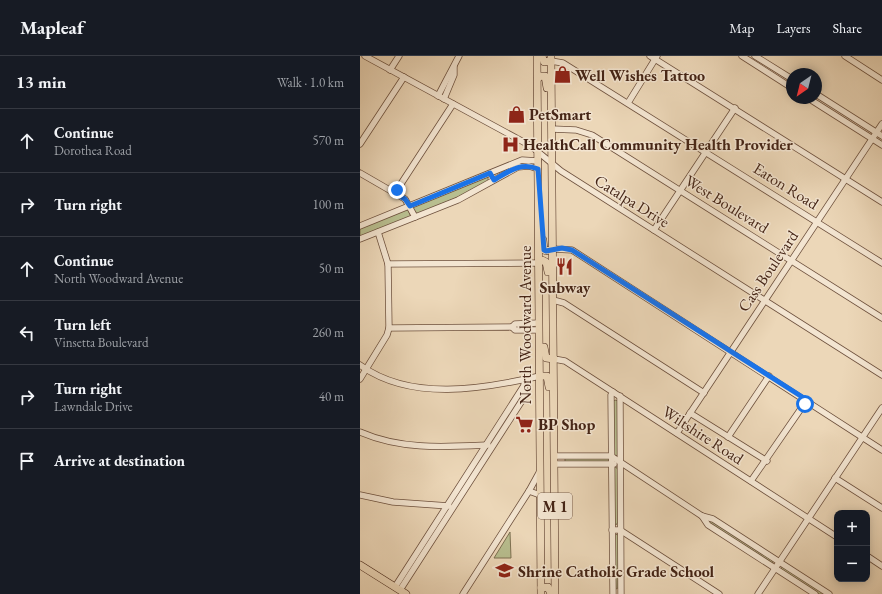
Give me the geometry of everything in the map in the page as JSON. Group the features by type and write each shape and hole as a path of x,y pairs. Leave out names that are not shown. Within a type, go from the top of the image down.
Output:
{"main road":[{"name":"North Woodward Avenue","path":"538,56 541,591"},
{"path":"542,56 544,62 551,58"},
{"name":"M 1","path":"551,58 555,594"},
{"path":"538,78 543,76 546,78 547,121 552,129"},
{"path":"539,194 542,210 543,247 546,251 553,249"},
{"path":"539,263 542,260 548,263 548,288 553,300"},
{"path":"539,326 544,338 545,357 547,359 554,359"},
{"path":"540,376 544,374 549,378 549,403 554,418"},
{"path":"541,535 546,544 546,571 551,573 555,571"},
{"path":"360,565 400,590"},
{"path":"541,591 548,587 551,594"}],"street":[{"name":"Catalpa Drive","path":"365,56 531,146 552,164 764,301 882,375"},
{"path":"390,70 399,56"},
{"path":"441,97 448,74 454,67 459,56"},
{"path":"742,56 786,84"},
{"path":"756,56 786,75"},
{"path":"845,56 882,80"},
{"path":"628,103 654,57 882,202"},
{"name":"Eaton Road","path":"551,58 563,62 882,263"},
{"path":"772,74 776,68"},
{"path":"360,144 404,77"},
{"path":"822,98 882,136"},
{"path":"395,193 453,104"},
{"path":"817,104 882,145"},
{"path":"654,230 735,108"},
{"name":"Cass Boulevard","path":"677,433 882,124"},
{"name":"West Boulevard","path":"552,129 587,132 882,318"},
{"path":"360,226 522,160 538,160"},
{"path":"360,239 458,200 518,167 529,166 538,169"},
{"path":"360,173 405,199 415,217"},
{"path":"490,173 494,180"},
{"path":"360,379 387,335 389,328 388,264 378,232"},
{"path":"553,249 572,250 807,400 882,450"},
{"path":"388,264 539,263"},
{"path":"553,300 564,303 704,393"},
{"path":"389,328 512,327 515,330 539,326"},
{"name":"Wiltshire Road","path":"554,359 565,360 834,535"},
{"path":"360,365 389,381 420,388 481,387 524,382 540,376"},
{"path":"728,437 769,376"},
{"path":"400,590 524,382"},
{"path":"450,506 493,446 525,396 524,382"},
{"path":"613,392 611,395 613,592 621,594 620,396"},
{"path":"751,481 767,461 807,400"},
{"path":"758,594 882,408"},
{"path":"690,413 767,461"},
{"path":"360,432 384,441 411,446 493,446"},
{"path":"554,456 611,456 620,464 702,516 713,519 829,594"},
{"path":"554,464 620,464"},
{"path":"463,594 529,491 540,471"},
{"path":"835,478 882,508"},
{"path":"529,491 540,495"},
{"path":"360,495 403,503 450,506"},
{"path":"702,516 708,525 816,594"},
{"path":"612,530 620,530 719,594"},
{"path":"870,558 882,566"}],"green space":[{"path":"488,176 488,181 456,198 417,214 413,209 414,206"},
{"path":"408,209 411,217 360,238 360,227"},
{"path":"616,400 618,402 618,454 614,456 613,401"},
{"path":"565,458 609,458 609,462 565,462"},
{"path":"616,467 618,470 618,522 616,525 614,524 614,468"},
{"path":"709,519 773,561 773,563 709,523"},
{"path":"510,532 511,558 494,558"},
{"path":"614,534 619,535 618,588 616,589"},
{"path":"783,567 826,594 818,594 782,571 781,568"}],"place":[{"name":"Well Wishes Tattoo","path":"562,75"},
{"name":"PetSmart","path":"516,114"},
{"name":"HealthCall Community Health Provider","path":"510,144"},
{"name":"Subway","path":"565,266"},
{"name":"BP Shop","path":"525,424"},
{"name":"Shrine Catholic Grade School","path":"505,571"}],"route":[{"path":"397,190 395,193 405,199 410,206 490,173 494,180 510,170 524,165 538,169 544,250 549,251 563,248 572,250 807,400 805,404"}]}
